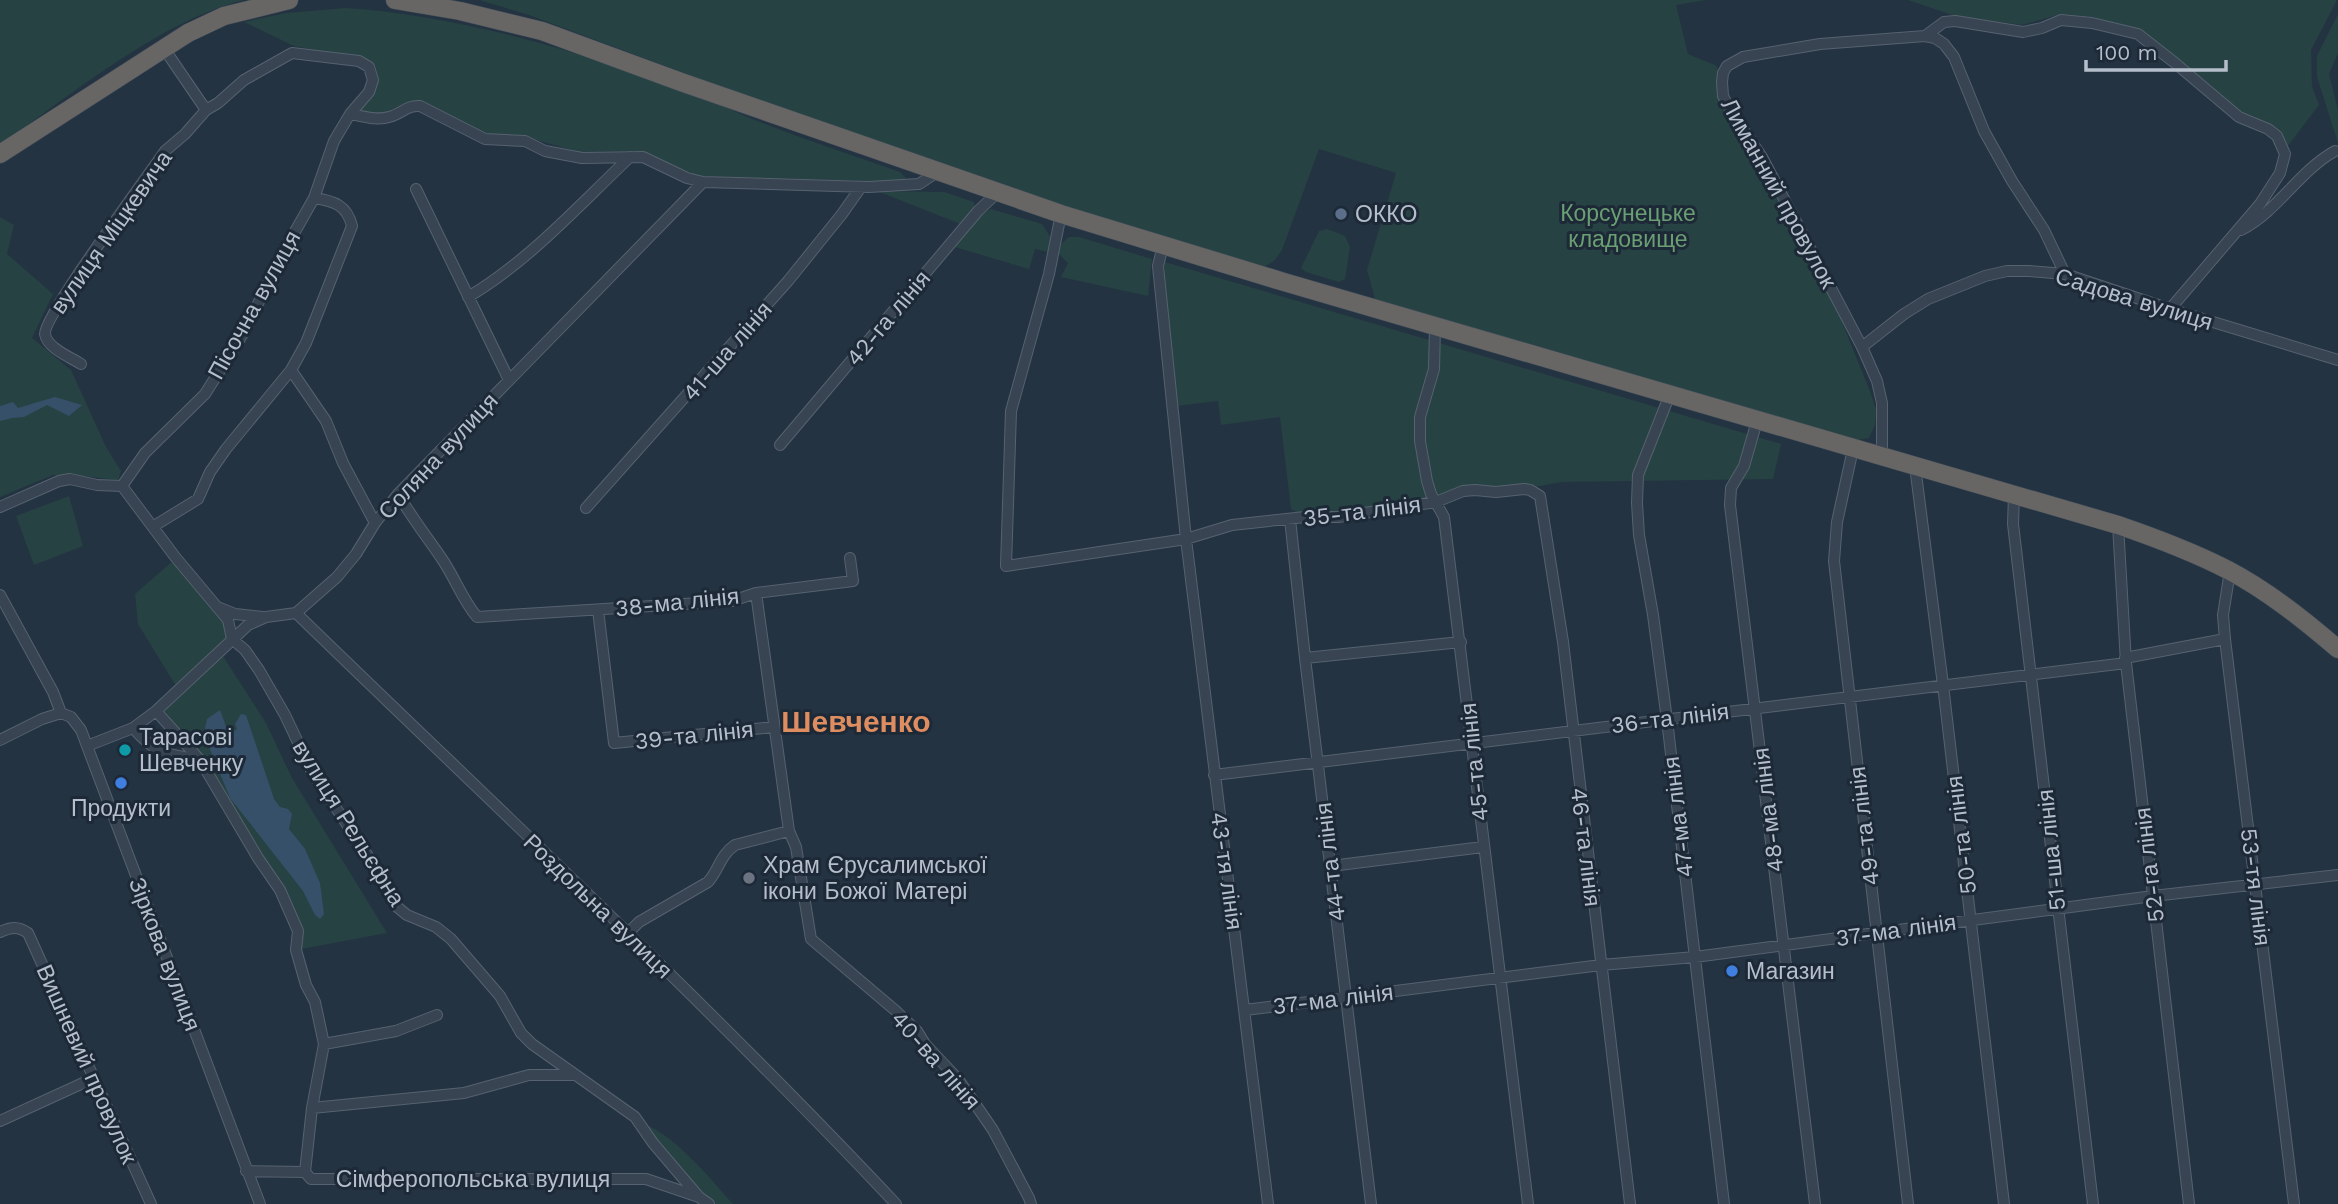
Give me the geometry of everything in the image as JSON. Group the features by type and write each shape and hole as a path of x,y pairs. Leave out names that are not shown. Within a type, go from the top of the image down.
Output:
{"highway":[{"path":"0,154 163,47 224,16 289,0"},
{"path":"395,0 460,10 542,31 937,173 1061,214 1757,421 2118,525 2175,545 2230,571 2284,605 2338,649"}],"street":[{"path":"1924,36 1944,22 1955,21 2023,32 2042,29 2061,20 2092,23 2137,34 2239,117 2268,129 2277,136 2284,154 2280,173 2260,204 2170,309"},
{"path":"1924,36 1935,38 1944,44 1954,57 1984,131 2012,181 2045,230 2065,274"},
{"name":"Лиманний провулок","path":"1882,457 1882,403 1877,381 1862,347 1762,157 1723,96 1723,73 1727,66 1744,57 1787,48 1924,36"},
{"path":"163,47 205,110"},
{"name":"вулиця Міцкевича","path":"81,364 49,344 45,337 47,324 66,292 165,151 185,134 205,110 218,103 244,80 292,53 353,60 369,67"},
{"name":"Пісочна вулиця","path":"122,486 145,453 205,394 227,361 314,198 334,141 350,114 369,92 373,72 369,67"},
{"path":"350,114 382,119 393,117 411,105 420,106 485,139 524,141 545,151 582,158 643,157 687,178 703,182 861,187 919,184 937,173"},
{"path":"2232,234 2256,221 2321,159 2335,151"},
{"path":"468,298 497,280 630,157"},
{"name":"Соляна вулиця","path":"296,613 337,577 398,494 703,182"},
{"name":"41-ша лінія","path":"586,508 788,281 861,187"},
{"path":"416,189 509,380"},
{"name":"42-га лінія","path":"779,445 978,211 998,192"},
{"path":"154,526 198,499 210,472 291,370 306,343 352,226 350,216 339,204 314,198"},
{"path":"1061,214 1049,274 1011,411 1006,566 1186,539"},
{"name":"43-тя лінія","path":"1163,245 1158,266 1160,300 1186,539 1268,1204"},
{"name":"Садова вулиця","path":"1862,347 1928,299 1985,276 2007,271 2065,274 2338,360"},
{"name":"45-та лінія","path":"1435,326 1434,369 1420,417 1420,442 1427,481 1444,517 1528,1204"},
{"path":"291,370 326,421 343,463 376,523"},
{"name":"47-ма лінія","path":"1670,394 1638,475 1639,535 1667,720 1724,1204"},
{"name":"48-ма лінія","path":"1757,421 1744,466 1731,488 1730,505 1815,1204"},
{"name":"49-та лінія","path":"1853,449 1835,540 1837,594 1908,1204"},
{"name":"50-та лінія","path":"1915,466 2004,1204"},
{"path":"0,507 59,481 71,479 97,485 122,486"},
{"name":"вулиця Рельєфна","path":"122,486 176,558 228,620 232,639 245,650 259,670 285,715 312,772 380,874 396,906 407,915 436,927 451,939 500,996 521,1033 532,1044 635,1116 653,1143 699,1197 709,1204"},
{"name":"35-та лінія","path":"1186,539 1231,525 1305,517 1338,517 1436,502 1463,491 1524,489 1536,493"},
{"name":"46-та лінія","path":"1536,493 1542,502 1563,642 1630,1204"},
{"name":"38-ма лінія","path":"398,494 443,561 467,606 477,617 732,601 756,593 853,581 850,558"},
{"name":"51-ша лінія","path":"2014,495 2013,524 2093,1204"},
{"name":"44-та лінія","path":"1290,519 1371,1204"},
{"name":"52-га лінія","path":"2118,525 2125,661 2189,1204"},
{"name":"53-тя лінія","path":"2230,571 2223,615 2225,639 2294,1204"},
{"path":"627,934 639,922 708,882 729,849 735,845 789,831 756,593"},
{"path":"0,595 53,692 61,713 42,719 0,740"},
{"path":"218,607 235,614 266,617 296,613"},
{"name":"39-та лінія","path":"598,610 614,743 774,727"},
{"name":"Роздольна вулиця","path":"296,613 818,1122 896,1204"},
{"path":"87,746 133,728 156,711 248,625 266,617"},
{"name":"36-та лінія","path":"1214,775 2032,674 2125,661 2225,639"},
{"path":"1305,658 1461,642"},
{"path":"156,711 200,760 280,890 298,931 296,950 306,985 315,1002 324,1044 312,1108 305,1172"},
{"name":"Зіркова вулиця","path":"61,713 77,722 87,746 260,1204"},
{"path":"133,728 148,745 159,751 200,760"},
{"name":"40-ва лінія","path":"789,831 796,846 811,939 903,1017 958,1079 993,1130 1031,1204"},
{"path":"1331,866 1483,847"},
{"name":"37-ма лінія","path":"1245,1010 1601,965 1695,957 2153,896 2338,875"},
{"name":"Вишневий провулок","path":"0,932 20,928 28,933 150,1204"},
{"path":"324,1044 396,1031 437,1015"},
{"path":"312,1108 464,1093 529,1075 575,1075"},
{"path":"0,1121 94,1078"},
{"name":"Сімферопольська вулиця","path":"246,1171 305,1172 311,1179 646,1179 699,1197"}],"green space":[{"path":"0,0 244,0 181,24 149,42 0,145"},
{"name":"Корсунецьке кладовище","path":"479,0 1706,0 1676,5 1688,54 1717,66 1720,99 1753,150 1841,320 1870,391 1876,410 1875,425 1869,438 1851,441 1592,368 1375,299 1367,270 1396,173 1319,149 1282,250 1275,260 1264,267 1058,205 797,115 529,15"},
{"path":"1908,0 2337,0 2311,50 2312,86 2319,105 2287,147 2277,129 2239,114 2139,32 2094,17 2061,14 2022,25 1955,16"},
{"path":"346,8 439,20 581,55 673,86 773,127 900,172 906,178 901,182 699,176 638,151 580,152 525,137 485,136 417,101 404,104 383,116 357,112 378,79 375,68 365,59 294,46 244,22 286,13"},
{"path":"2338,14 2338,53 2329,74 2338,110 2338,143 2317,77 2317,56"},
{"path":"877,191 944,192 974,202 975,210 963,225"},
{"path":"991,209 1042,224 1051,238 1048,252 1035,249 1029,269 955,247 981,214"},
{"path":"0,217 14,225 7,254 53,294 32,338 71,370 106,447 121,471 118,480 53,475 0,497"},
{"path":"1327,229 1345,236 1350,247 1345,279 1339,282 1301,268 1319,231"},
{"path":"1069,237 1079,237 1152,259 1148,296 1061,277 1068,263 1059,254 1061,244"},
{"path":"1165,262 1781,444 1773,479 1561,482 1524,489 1475,490 1448,499 1305,517 1291,509 1280,417 1221,425 1218,401 1176,406 1164,283"},
{"path":"69,496 83,546 34,565 16,516"},
{"path":"174,560 224,621 227,637 176,686 138,624 135,594"},
{"path":"223,656 266,723 292,778 387,933 296,950 298,931 200,760 165,711"},
{"path":"645,1124 681,1148 733,1204 716,1204 699,1192"}],"water":[{"path":"55,397 82,405 69,416 47,405 24,417 0,421 0,406 13,402 18,408"},
{"path":"220,710 227,729 233,732 237,729 235,724 241,714 246,715 274,799 280,807 288,809 292,814 289,829 305,849 320,883 324,914 320,919 315,915 303,891 230,798 207,742 205,728 207,719"}],"place":[{"name":"ОККО","path":"1341,214"},
{"name":"Тарасові Шевченку","path":"125,750"},
{"name":"Продукти","path":"121,783"},
{"name":"Храм Єрусалимської ікони Божої Матері","path":"749,878"},
{"name":"Магазин","path":"1732,971"}],"district":[{"name":"Шевченко","path":"856,722"}]}
